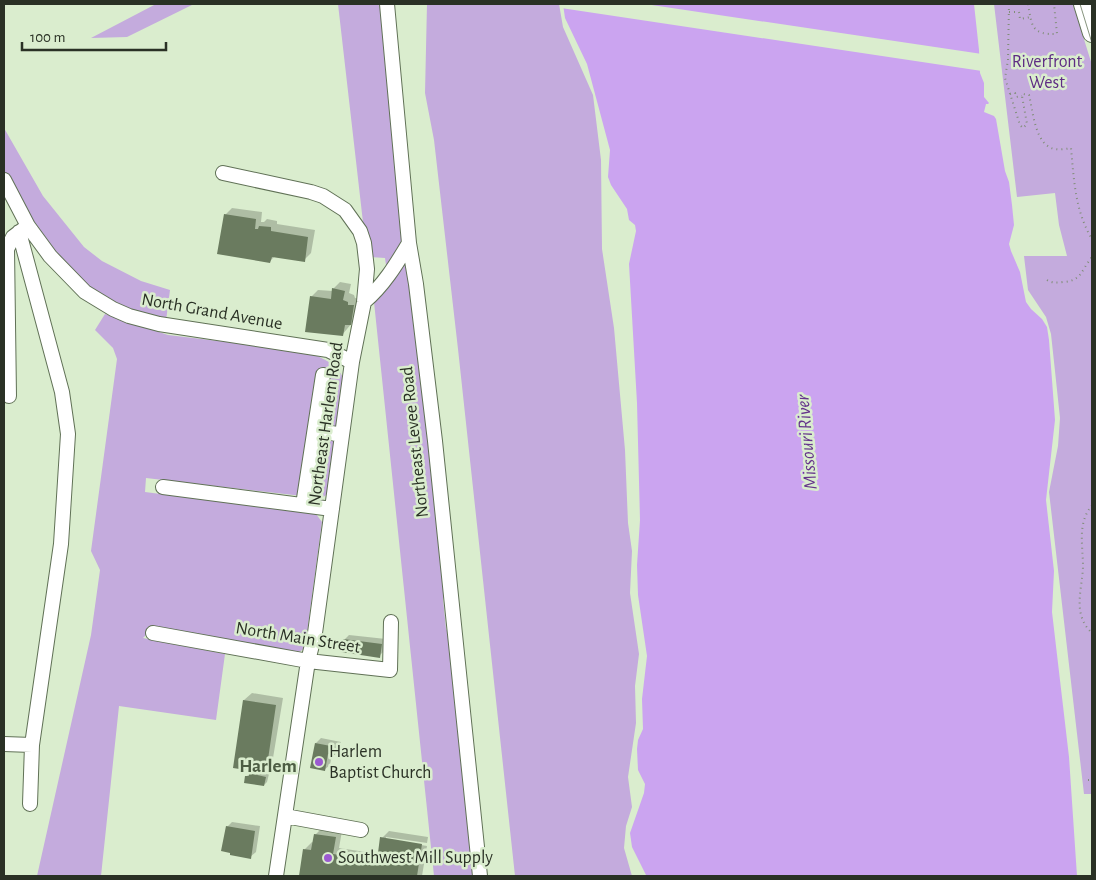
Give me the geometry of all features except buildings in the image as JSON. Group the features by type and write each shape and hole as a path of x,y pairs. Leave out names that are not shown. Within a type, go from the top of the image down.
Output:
{"main road":[{"path":"1083,4 1092,34"}],"street":[{"name":"Northeast Levee Road","path":"387,4 409,243 416,284 435,441 480,876"},
{"name":"Northeast Harlem Road","path":"223,174 311,192 335,202 345,210 360,231 364,243 367,269 364,302 352,362 315,633 308,661 276,876"},
{"path":"4,180 24,229 62,392 68,434 61,544 32,745 30,804"},
{"path":"9,396 7,249 13,237 24,229"},
{"name":"North Grand Avenue","path":"24,229 73,281 113,310 145,321 328,350 352,362"},
{"path":"364,302 376,292 409,243"},
{"path":"303,505 323,376"},
{"path":"315,430 342,435"},
{"path":"163,487 332,509"},
{"name":"North Main Street","path":"153,633 308,661 390,670 391,622"},
{"path":"4,744 32,745"},
{"path":"285,816 362,830"}],"path":[{"path":"1009,4 1008,60 1005,78 1020,125 1023,128 1027,124 1022,96"},
{"path":"1028,4 1032,26 1036,31 1044,34 1057,34 1054,4"},
{"path":"1009,12 1020,12 1020,19 1031,17"},
{"path":"1010,94 1015,93 1016,98 1024,94 1029,95 1041,141 1056,150 1071,148 1077,204 1082,221 1092,239"},
{"path":"1047,280 1052,283 1072,282 1079,277 1092,257"},
{"path":"1092,504 1087,511 1082,525 1083,576 1079,602 1083,620 1092,633"}],"green space":[{"path":"156,4 194,4 127,37 91,38"},
{"path":"338,4 378,4 383,13 405,239 387,272 385,258 370,257 364,231"},
{"path":"427,4 559,4 563,27 593,95 601,160 602,249 614,328 625,450 628,523 632,551 630,593 639,654 635,686 636,723 628,777 632,807 626,826 624,848 632,876 515,876 434,140 425,93"},
{"name":"Riverfront West","path":"994,4 1073,4 1092,65 1092,794 1084,794 1049,492 1058,446 1060,418 1051,334 1046,317 1028,290 1024,256 1067,256 1059,225 1055,193 1017,197"},
{"path":"4,128 43,196 84,247 102,261 141,281 170,290 166,321 114,306 75,278 27,218 4,172"},
{"path":"403,259 409,260 446,593 443,599 446,629 449,633 474,876 434,876 374,302"},
{"path":"105,314 168,335 309,352 335,367 345,382 329,490 325,496 320,498 146,478 145,492 316,514 322,522 305,648 296,654 153,628 143,638 225,654 216,720 119,706 101,876 37,876 91,635 100,570 91,551 117,359 113,348 95,330"}],"water":[{"name":"Missouri River","path":"563,4 974,4 980,73 984,83 984,97 989,103 986,104 984,112 994,116 996,119 1005,171 1009,182 1014,225 1009,244 1020,272 1026,302 1047,327 1049,340 1055,420 1046,500 1054,571 1052,612 1069,757 1077,876 646,875 632,847 630,833 644,793 645,784 638,770 637,749 638,740 643,729 642,699 647,656 638,595 637,565 640,520 637,403 629,264 636,231 635,225 629,220 627,209 611,185 608,177 610,150 587,64 565,18"}],"pier":[{"path":"561,4 645,4 982,54 982,71 561,8"}],"tram line":[{"path":"1080,4 1092,43"}],"place":[{"name":"Harlem Baptist Church","path":"319,762"},
{"name":"Southwest Mill Supply","path":"328,858"}],"district":[{"name":"Harlem","path":"268,766"}]}
